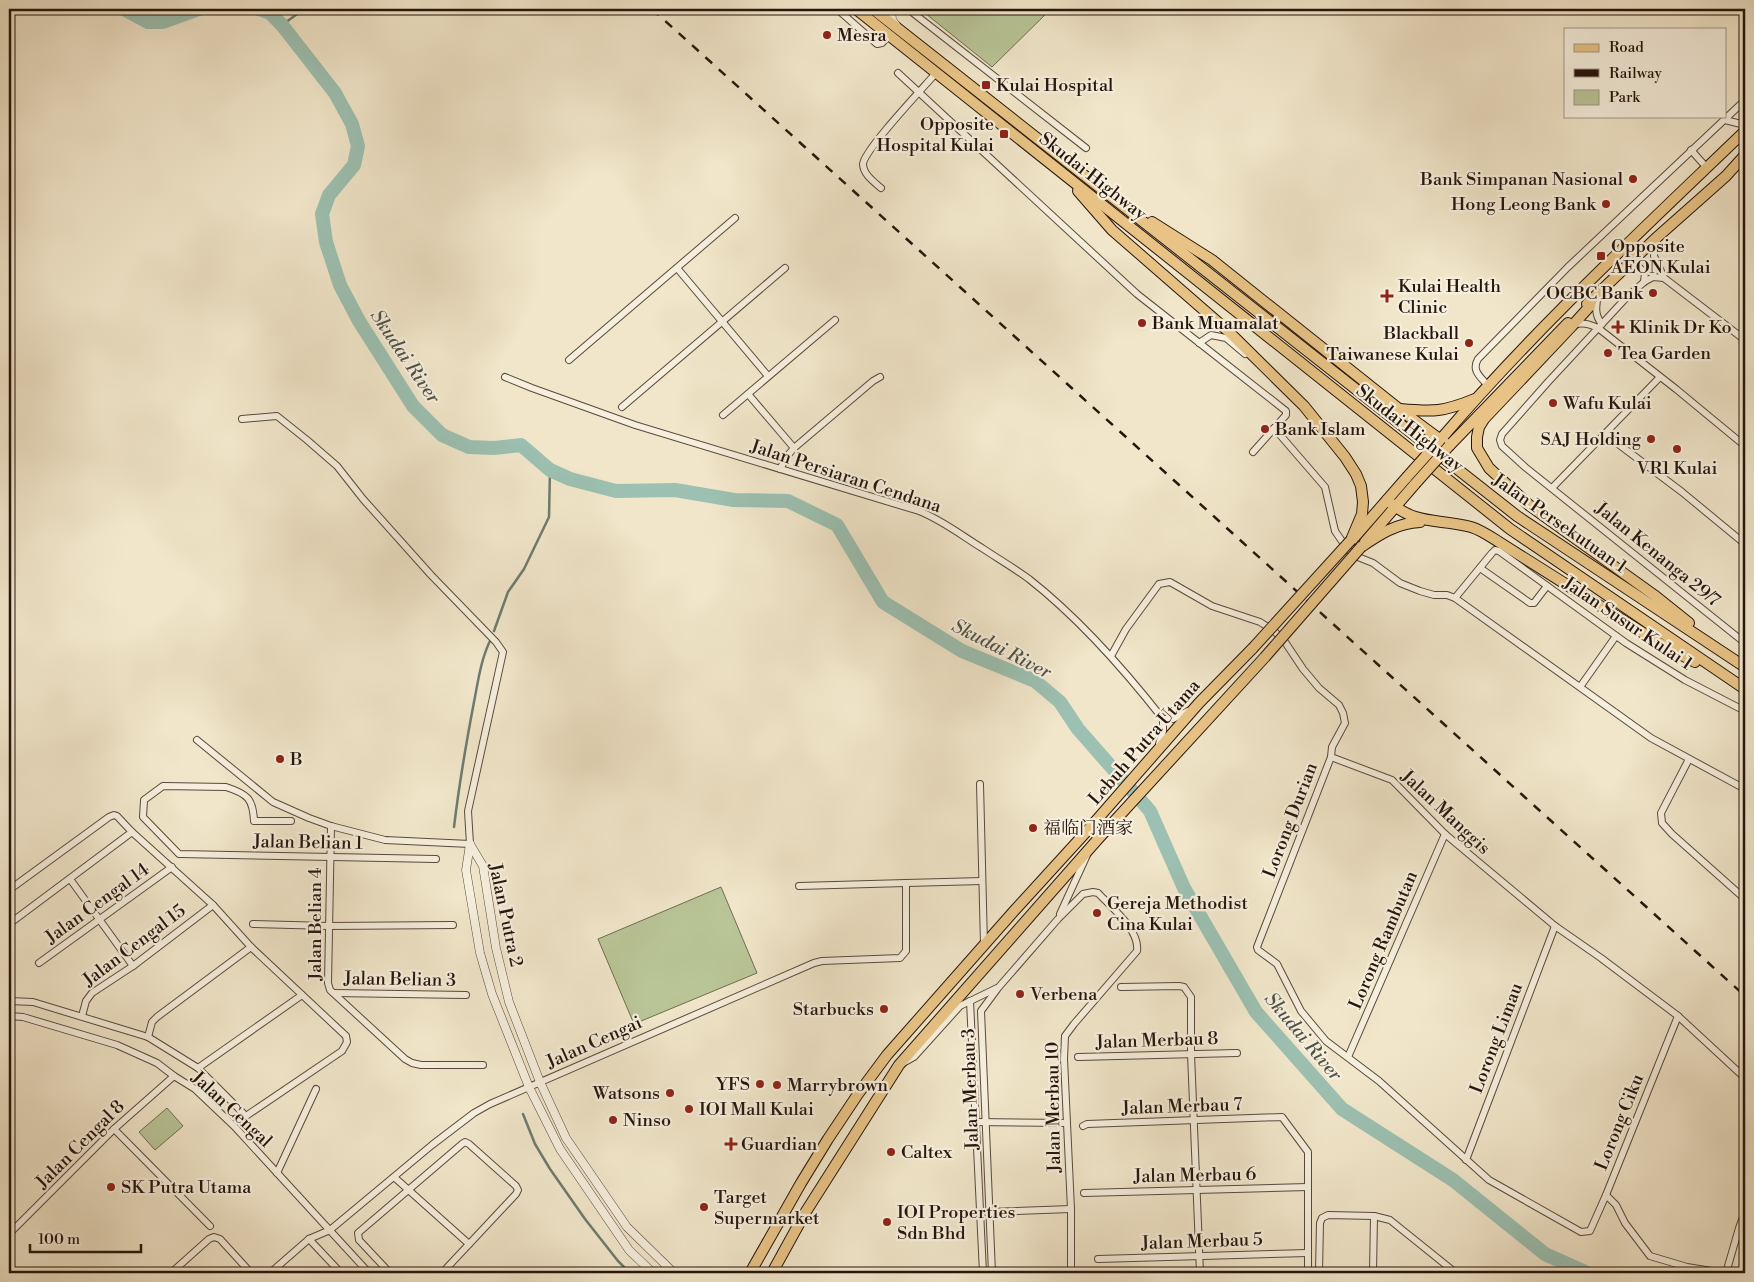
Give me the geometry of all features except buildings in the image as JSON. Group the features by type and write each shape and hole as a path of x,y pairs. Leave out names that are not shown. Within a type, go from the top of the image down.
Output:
{"main road":[{"name":"Skudai Highway","path":"856,9 1510,528 1743,687"},
{"name":"Skudai Highway","path":"876,9 1105,192"},
{"name":"Lebuh Putra Utama","path":"772,1273 802,1217 899,1065 1094,843 1265,657 1396,507 1411,481 1440,440 1475,399 1574,296 1745,131"},
{"path":"1745,155 1726,176 1655,238 1595,296 1590,306 1572,326 1484,419 1479,427 1477,437 1477,448 1489,468 1530,506 1654,595 1745,666"},
{"path":"1061,172 1112,230 1228,331 1304,406 1346,457 1361,486 1364,502 1362,514 1351,540"},
{"path":"1105,192 1212,260 1399,409 1449,446"},
{"name":"Jalan Persekutuan 1","path":"1105,192 1517,516 1745,666"},
{"name":"Lebuh Putra Utama","path":"750,1273 801,1183 858,1094 887,1055 1199,703 1254,648 1387,500 1449,446 1595,296"},
{"path":"1399,409 1435,412 1454,408 1475,399"},
{"path":"1387,500 1406,514 1416,518 1473,527 1527,565 1659,643 1743,687"},
{"path":"1361,547 1387,530 1408,522 1434,521"}],"street":[{"path":"837,9 877,44 882,44 889,36"},
{"path":"876,9 878,21 902,46"},
{"path":"891,9 892,20 898,28"},
{"path":"908,9 1086,148"},
{"path":"898,73 1137,294 1286,412 1286,415 1253,452"},
{"path":"881,188 865,172 863,163 872,145 936,73"},
{"path":"1488,386 1476,371 1475,365 1478,359 1568,267 1741,104"},
{"path":"1725,120 1745,125"},
{"path":"1691,150 1707,168"},
{"path":"569,360 735,218"},
{"path":"1655,238 1654,256 1664,278 1745,340"},
{"path":"677,268 768,376"},
{"path":"622,407 785,268"},
{"path":"1621,271 1640,268 1645,273 1644,282"},
{"path":"1600,326 1644,282 1653,277 1664,278"},
{"path":"1595,296 1596,312 1600,326"},
{"path":"722,415 835,320"},
{"path":"1572,326 1580,323 1600,326 1745,446"},
{"name":"Jalan Kenanga 29/7","path":"1600,326 1500,437 1502,446 1745,643"},
{"path":"1199,343 1211,335 1226,338 1280,384"},
{"name":"Jalan Persiaran Cendana","path":"505,377 635,425 937,518 1028,578 1067,611 1140,688 1163,719"},
{"path":"1552,488 1660,377"},
{"path":"780,469 794,448 872,381 880,378"},
{"path":"748,394 794,448"},
{"path":"198,740 273,802 331,826 385,840 470,844 468,811 503,652 496,642 431,575 369,506 336,466 307,440 277,416 242,419"},
{"path":"1274,428 1325,487 1335,531 1348,550 1358,557 1373,563 1400,583 1434,595 1446,595 1455,598 1651,738 1745,789"},
{"path":"1605,434 1682,492 1745,544"},
{"name":"Jalan Susur Kulai 1","path":"1480,568 1495,550 1527,565 1547,586 1616,636 1685,680 1745,711"},
{"path":"1455,598 1480,568 1530,603 1534,602 1547,586"},
{"path":"1111,656 1126,629 1158,584 1165,582 1177,586 1212,606 1260,622 1286,642 1303,669 1319,688 1338,704 1343,713 1345,723 1332,747 1331,756"},
{"path":"1580,687 1616,636"},
{"path":"1153,756 1161,740 1163,719 1173,719 1181,716 1199,703"},
{"name":"Jalan Manggis","path":"1331,756 1392,780 1445,834 1555,926 1678,1016 1745,1078"},
{"name":"Lorong Durian","path":"1331,756 1257,944 1258,950 1277,964 1301,1011 1326,1041 1348,1058"},
{"path":"1689,759 1662,813 1662,823 1745,899"},
{"path":"980,784 984,945"},
{"name":"Jalan Belian 1","path":"291,821 254,821 252,803 249,799 235,789 226,787 163,786 144,800 143,817 179,854 436,859"},
{"path":"9,890 112,816 117,816 132,832 213,905 251,947 346,1036 347,1042 342,1052 247,1116 244,1116 198,1068 148,1037 33,1002 9,1001"},
{"name":"Jalan Belian 4","path":"331,826 328,983 334,993 405,1059 412,1063 421,1065 484,1065"},
{"path":"9,924 132,832"},
{"name":"Lorong Rambutan","path":"1348,1058 1445,834"},
{"path":"1058,919 1094,843"},
{"name":"Jalan Putra 2","path":"470,844 483,866 496,948 509,1002 540,1082 566,1138 627,1227 674,1273"},
{"name":"Jalan Putra 2","path":"470,844 466,870 480,953 492,994 529,1087 560,1149 629,1250 653,1273"},
{"name":"Jalan Cengal 14","path":"39,963 172,867"},
{"path":"70,878 133,966"},
{"path":"799,886 982,881"},
{"name":"Jalan Cengai","path":"270,1273 309,1239 330,1230 432,1145 474,1113 508,1096 814,963 822,961 900,958 904,956 906,951 906,883"},
{"name":"Jalan Merbau 3","path":"992,1273 982,1011 998,988 1058,919 1083,894 1098,893 1117,913"},
{"name":"Jalan Cengal 15","path":"82,1016 86,1001 92,993 133,966 213,905"},
{"name":"Jalan Merbau 10","path":"1072,1273 1064,1059 1065,1036 1137,951 1135,934 1117,913"},
{"path":"253,924 453,926"},
{"name":"Lorong Limau","path":"1466,1160 1555,926"},
{"path":"148,1037 152,1022 156,1017 251,947"},
{"path":"1121,987 1184,987 1191,997 1190,1054 1200,1273"},
{"path":"899,1065 914,1057 960,1006 998,988"},
{"name":"Jalan Belian 3","path":"334,993 466,994"},
{"path":"198,1068 302,996"},
{"path":"970,1001 983,1273"},
{"name":"Jalan Cengal","path":"9,1016 24,1017 117,1045 157,1063 195,1089 234,1126 369,1273"},
{"name":"Lorong Ciku","path":"1466,1160 1489,1180 1581,1232 1587,1232 1592,1228 1606,1195 1678,1016"},
{"name":"Jalan Merbau 8","path":"1078,1057 1237,1053"},
{"path":"1348,1058 1379,1081 1466,1160"},
{"name":"Jalan Cengal 8","path":"9,1234 114,1129 174,1076"},
{"path":"277,1173 316,1089"},
{"name":"Jalan Merbau 7","path":"1083,1126 1086,1124 1282,1117 1308,1152 1308,1187"},
{"path":"975,1122 1066,1123"},
{"path":"114,1129 210,1226"},
{"path":"390,1273 359,1240 360,1232 465,1142 516,1186 518,1190 442,1273"},
{"path":"394,1177 469,1244"},
{"path":"1308,1187 1308,1273"},
{"name":"Jalan Merbau 6","path":"1084,1193 1308,1187"},
{"path":"1606,1195 1616,1205 1625,1223 1650,1256 1687,1268 1725,1273 1745,1212"},
{"path":"979,1212 1071,1209"},
{"path":"1319,1273 1320,1223 1322,1218 1328,1215 1374,1216 1390,1220 1456,1273"},
{"path":"1373,1273 1374,1216"},
{"path":"171,1273 208,1239 214,1237 220,1239 251,1273"},
{"path":"309,1239 341,1273"},
{"name":"Jalan Merbau 5","path":"1098,1259 1308,1253"}],"green space":[{"path":"920,9 1051,9 992,67"},
{"path":"721,887 757,973 634,1024 598,939"},
{"path":"167,1108 183,1126 155,1150 139,1132"}],"waterway":[{"name":"Skudai River","path":"124,9 148,22 163,22 199,9"},
{"name":"Skudai River","path":"259,9 270,13 282,25 335,93 352,124 358,146 354,165 329,195 322,214 326,242 340,285 359,321 413,406 442,435 469,447 494,448 521,445 550,470 570,479 616,491 675,490 734,500 788,501 837,525 883,602 962,651 1035,681 1060,702 1078,729 1150,811 1184,888 1256,1012 1342,1109 1453,1180 1545,1254 1587,1273"},
{"path":"282,25 304,9"},
{"path":"494,631 508,592 524,569 549,517 550,470"},
{"path":"454,827 478,678 491,639"},
{"path":"523,1114 535,1144 550,1169 585,1219 618,1261 630,1273"}],"railway":[{"path":"652,9 1745,996"}],"place":[{"name":"Mesra","path":"827,35"},
{"name":"Kulai Hospital","path":"986,85"},
{"name":"Opposite Hospital Kulai","path":"1004,134"},
{"name":"Bank Simpanan Nasional","path":"1633,179"},
{"name":"Hong Leong Bank","path":"1606,204"},
{"name":"Opposite AEON Kulai","path":"1601,256"},
{"name":"OCBC Bank","path":"1653,293"},
{"name":"Kulai Health Clinic","path":"1387,296"},
{"name":"Bank Muamalat","path":"1142,323"},
{"name":"Klinik Dr Ko","path":"1618,327"},
{"name":"Blackball Taiwanese Kulai","path":"1469,343"},
{"name":"Tea Garden","path":"1608,353"},
{"name":"Wafu Kulai","path":"1553,403"},
{"name":"Bank Islam","path":"1265,429"},
{"name":"SAJ Holding","path":"1651,439"},
{"name":"VR1 Kulai","path":"1677,449"},
{"name":"B","path":"280,759"},
{"name":"福临门酒家","path":"1033,828"},
{"name":"Gereja Methodist Cina Kulai","path":"1097,913"},
{"name":"Verbena","path":"1020,994"},
{"name":"Starbucks","path":"884,1009"},
{"name":"YFS","path":"760,1084"},
{"name":"Marrybrown","path":"777,1085"},
{"name":"Watsons","path":"670,1093"},
{"name":"IOI Mall Kulai","path":"689,1109"},
{"name":"Ninso","path":"613,1120"},
{"name":"Guardian","path":"731,1144"},
{"name":"Caltex","path":"891,1152"},
{"name":"SK Putra Utama","path":"111,1187"},
{"name":"Target Supermarket","path":"704,1207"},
{"name":"IOI Properties Sdn Bhd","path":"887,1222"}]}
